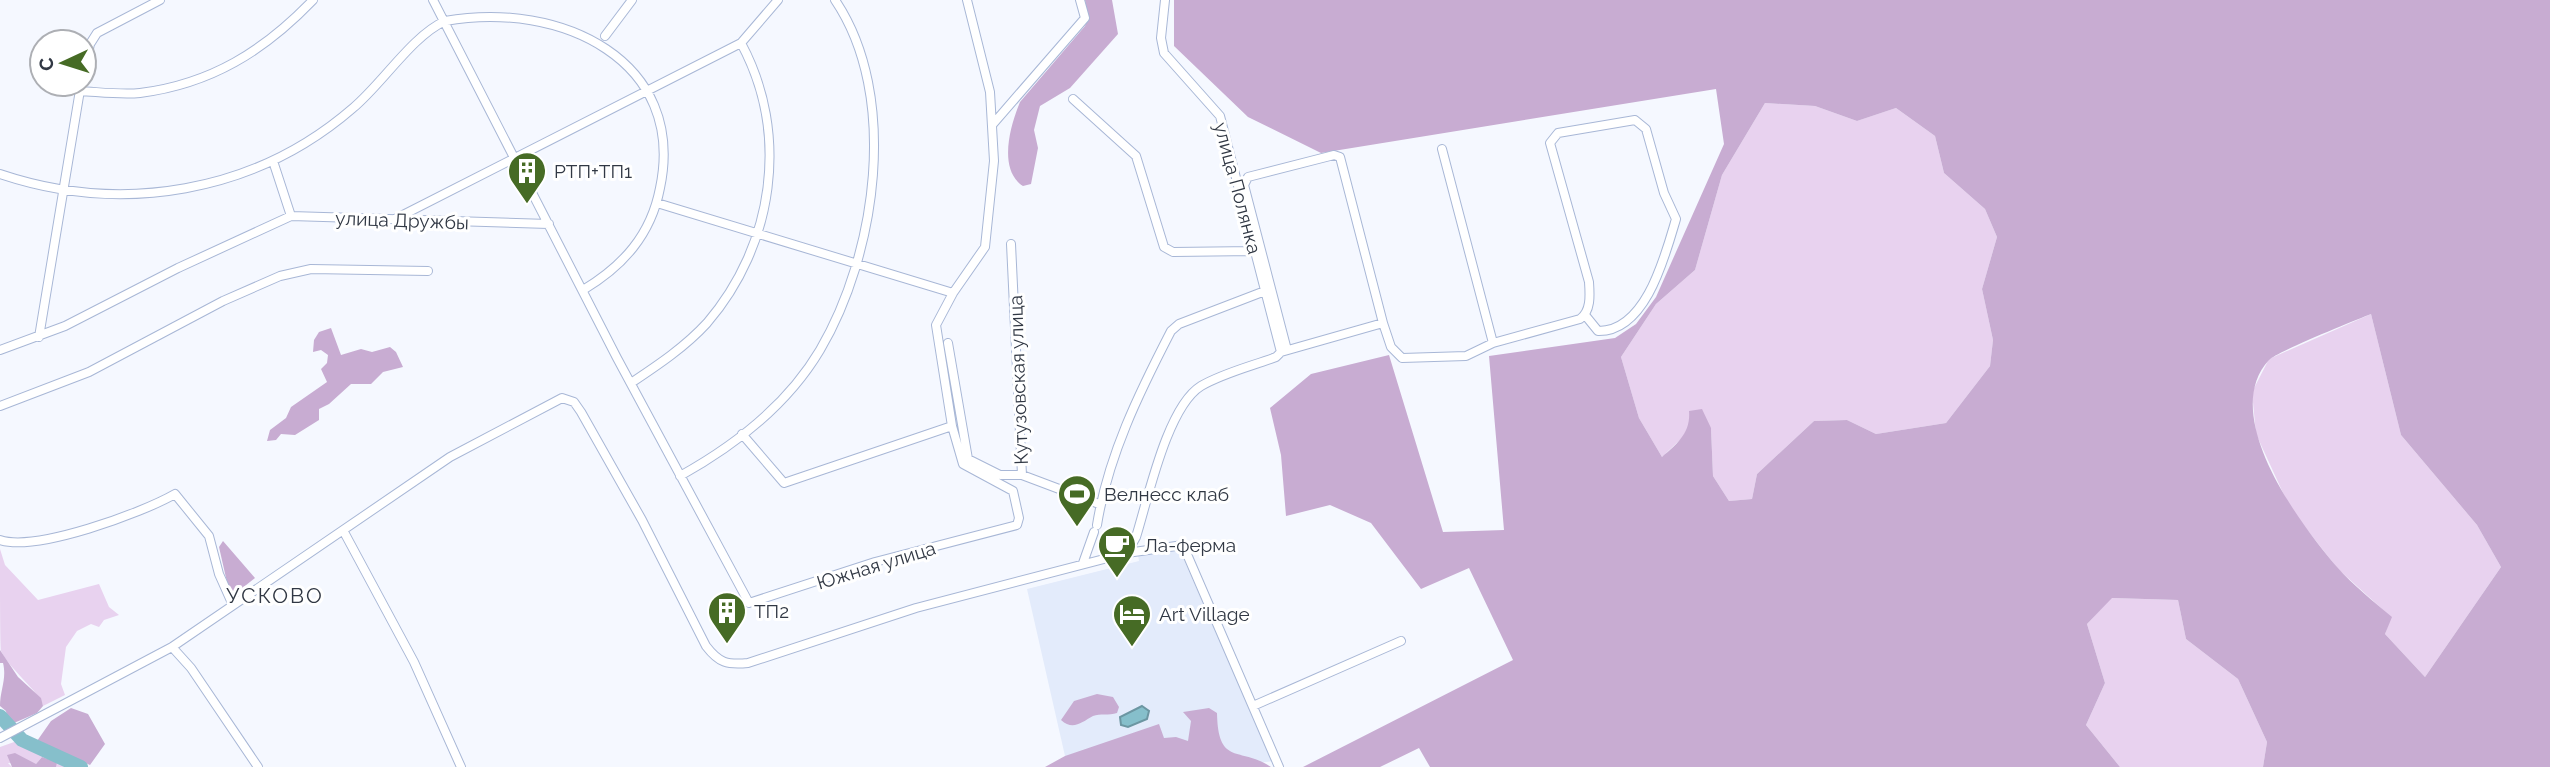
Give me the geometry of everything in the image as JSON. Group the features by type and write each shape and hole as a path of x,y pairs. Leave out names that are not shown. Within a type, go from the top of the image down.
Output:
{"street":[{"path":"98,32 160,0"},
{"path":"98,89 139,93 214,73 256,52 313,0"},
{"path":"433,0 680,476 712,458 792,388 819,351 842,307 858,262 869,216 873,129 867,86 856,43 835,0"},
{"path":"605,36 632,0"},
{"path":"393,220 741,43 778,0"},
{"name":"Южная улица","path":"680,476 746,600 755,603 875,562 1017,525 1019,519 1013,491 963,464 952,426 935,331 953,293 985,247 994,161 993,124 982,54 967,0"},
{"path":"993,124 1085,19 1080,0"},
{"name":"улица Полянка","path":"1165,0 1161,38 1164,53 1220,116 1254,251 1284,351"},
{"path":"0,174 62,189 103,194 167,193 196,188 273,162 321,133 355,107 421,40 444,22 498,7"},
{"path":"583,290 629,255 657,204 663,175 663,135 649,89 637,68 596,29"},
{"path":"631,383 667,360 707,323 735,284 757,235 768,194 771,162 765,101 757,72 741,43"},
{"path":"39,337 79,98"},
{"path":"1073,99 1136,156 1164,247 1173,251 1254,251"},
{"path":"1629,120 1640,121 1646,129 1664,193 1676,219 1654,282 1630,320 1615,329 1598,331 1585,315 1590,298 1589,282 1550,146 1551,138 1558,133 1629,120"},
{"path":"1442,149 1493,343"},
{"path":"1284,351 1244,185 1248,177 1334,155 1340,157 1383,324 1391,347 1402,358 1466,356 1493,343 1585,315"},
{"path":"273,162 291,216"},
{"path":"657,204 858,262 953,293"},
{"name":"улица Дружбы","path":"0,350 39,337 291,216 549,224"},
{"name":"Кутузовская улица","path":"1011,244 1021,475 1099,504"},
{"path":"0,406 99,368 198,314 280,276 311,269 428,271"},
{"path":"1083,564 1096,529 1099,504 1138,396 1171,331 1179,324 1265,291"},
{"path":"1127,553 1184,404 1201,386 1276,357 1284,351 1383,324"},
{"path":"948,343 968,459 1000,475 1021,475"},
{"path":"4,736 172,647 232,603 344,532 450,457 562,398 574,402 581,412 716,660 730,665 748,663 916,608 1127,553 1183,545 1279,767"},
{"path":"742,434 785,483 952,426"},
{"path":"0,540 15,543 117,520 139,513 175,494 209,536 219,574 232,603"},
{"path":"344,532 414,662 461,767"},
{"path":"1253,706 1401,641"},
{"path":"172,647 191,668 258,767"}],"shaded area":[{"path":"1085,0 1112,0 1118,34 1070,88 1040,106 1034,130 1038,148 1031,184 1023,186 1010,169 1008,158 1016,111 1020,102 1085,26 1088,18"},
{"path":"1174,0 2550,0 2550,767 2263,767 2267,742 2238,679 2186,639 2178,600 2112,598 2087,624 2105,683 2086,725 2120,767 1430,767 1419,748 1380,767 1303,767 1513,660 1469,568 1421,589 1371,523 1330,505 1286,516 1281,455 1270,408 1311,374 1389,355 1443,532 1504,530 1489,356 1615,338 1636,324 1656,297 1724,144 1716,89 1321,153 1248,117 1174,46","holes":["1765,103 1815,106 1857,121 1896,108 1935,136 1944,173 1985,209 1997,237 1982,289 1993,340 1990,366 1946,423 1876,434 1847,420 1814,421 1757,474 1752,499 1729,501 1713,476 1711,428 1702,409 1689,411 1685,432 1678,443 1662,457 1639,418 1621,357 1656,304 1695,270 1722,175","2371,314 2401,435 2477,525 2501,567 2425,677 2385,634 2392,617 2337,567 2286,497 2258,438 2253,410 2256,383 2269,360"]},
{"path":"1765,103 1815,106 1857,121 1896,108 1935,136 1944,173 1985,209 1997,237 1982,289 1993,340 1990,366 1946,423 1876,434 1847,420 1814,421 1757,474 1752,499 1729,501 1713,476 1711,428 1690,424 1683,437 1662,457 1639,418 1621,357 1656,304 1695,270 1722,175"},
{"path":"2371,314 2401,435 2477,525 2501,567 2425,677 2385,634 2391,617 2338,569 2290,508 2256,434 2252,392 2269,359"},
{"path":"331,328 341,355 361,349 372,352 390,347 396,352 403,367 383,372 371,384 351,384 329,404 319,409 319,420 295,435 281,434 276,440 267,441 270,430 286,418 291,407 327,382 321,369 327,363 328,355 321,350 313,352 314,340 319,332"},
{"path":"223,541 255,578 236,593 229,591 219,547"},
{"path":"0,549 5,565 38,600 99,584 109,607 119,615 104,620 99,627 91,624 77,631 66,647 61,684 65,695 43,706 1,651"},
{"name":"Art Village","path":"1179,549 1273,761 1227,767 1085,767 1065,756 1027,589 1139,561 1138,555"},
{"path":"2111,598 2178,600 2186,639 2238,679 2267,742 2263,767 2120,767 2086,725 2105,683 2087,624"},
{"path":"0,650 18,677 41,698 43,706 37,713 14,723 7,719 6,711 0,706 4,674 3,663 0,663"},
{"path":"1097,694 1113,697 1119,707 1117,713 1096,715 1073,725 1061,720 1074,701"},
{"path":"71,708 88,714 105,744 90,765 37,741 51,721"},
{"path":"1209,708 1217,713 1218,730 1226,748 1271,767 1045,767 1065,756 1159,724 1164,738 1176,737 1188,741 1191,721 1183,712"},
{"path":"17,741 22,747 73,767 56,767 56,762 42,757 36,764 8,763 12,767 0,767 0,747"},
{"path":"15,753 36,764 42,757 57,762 56,767 12,767 7,755"}],"water":[{"path":"1142,706 1149,711 1147,719 1128,727 1121,725 1120,717"}],"waterway":[{"path":"0,716 22,740 81,767"}],"place":[{"name":"РТП+ТП1","path":"527,205"},
{"name":"Велнесс клаб","path":"1077,528"},
{"name":"Ла-ферма","path":"1117,579"},
{"name":"ТП2","path":"727,645"},
{"name":"Art Village","path":"1132,648"}],"district":[{"name":"УСКОВО","path":"275,595"}]}
